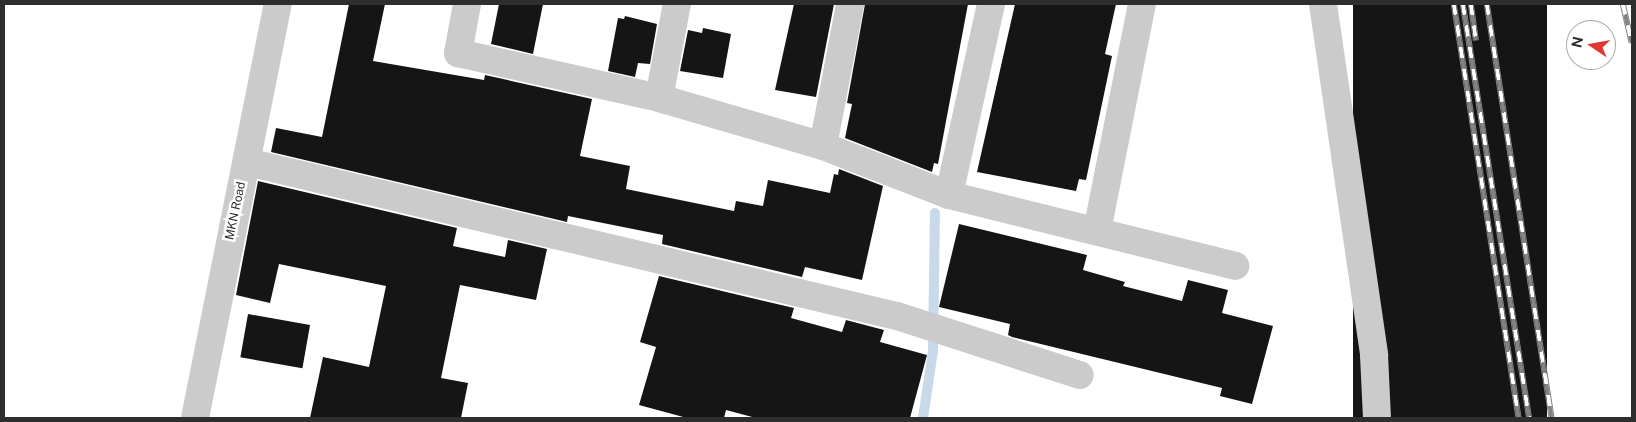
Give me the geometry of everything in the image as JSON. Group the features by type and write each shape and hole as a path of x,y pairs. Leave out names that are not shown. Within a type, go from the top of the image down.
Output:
{"street":[{"name":"MKN Road","path":"195,418 278,4"},
{"path":"468,4 458,53 659,98 823,146 949,194 1235,266"},
{"path":"659,98 677,4"},
{"path":"823,146 850,4"},
{"path":"949,194 991,4"},
{"path":"1097,231 1142,4"},
{"path":"1323,4 1374,355 1377,418"},
{"path":"247,162 897,316 1080,375"}],"building":[{"path":"349,4 385,4 373,61 484,80 485,75 592,99 580,156 630,166 626,189 734,211 736,201 763,206 768,180 830,193 834,174 838,175 839,169 883,186 862,280 805,267 802,277 662,244 663,235 568,216 567,222 271,152 276,128 322,137"},
{"path":"499,4 543,4 533,54 491,44"},
{"path":"794,4 834,4 816,97 775,90"},
{"path":"865,4 968,4 938,164 934,163 932,172 845,138 852,104 847,103"},
{"path":"1015,4 1116,4 1105,54 1112,56 1086,180 1079,179 1076,191 977,172"},
{"path":"1353,4 1547,4 1547,418 1353,418"},
{"path":"625,16 657,24 650,64 638,63 635,77 608,71 618,18 624,19"},
{"path":"703,28 731,34 723,78 680,71 688,30 702,33"},
{"path":"258,181 457,228 453,246 505,257 508,240 547,249 536,300 460,285 441,378 468,383 461,418 310,418 323,357 369,367 386,286 279,264 270,303 236,295"},
{"path":"959,224 1087,255 1083,270 1125,282 1123,286 1182,301 1188,280 1228,290 1222,313 1273,326 1252,404 1220,396 1222,388 1012,337 1008,335 1010,324 939,307"},
{"path":"659,276 794,308 791,318 842,332 846,320 884,330 880,342 927,355 910,418 756,418 726,410 724,418 687,418 639,405 656,347 640,342"},
{"path":"248,314 310,325 302,368 240,357"}],"waterway":[{"path":"923,418 933,351 935,213"}],"railway":[{"path":"1454,4 1519,418"},
{"path":"1463,4 1529,418"},
{"path":"1471,4 1476,41"},
{"path":"1487,4 1552,418"},
{"path":"1623,4 1632,43"}]}
